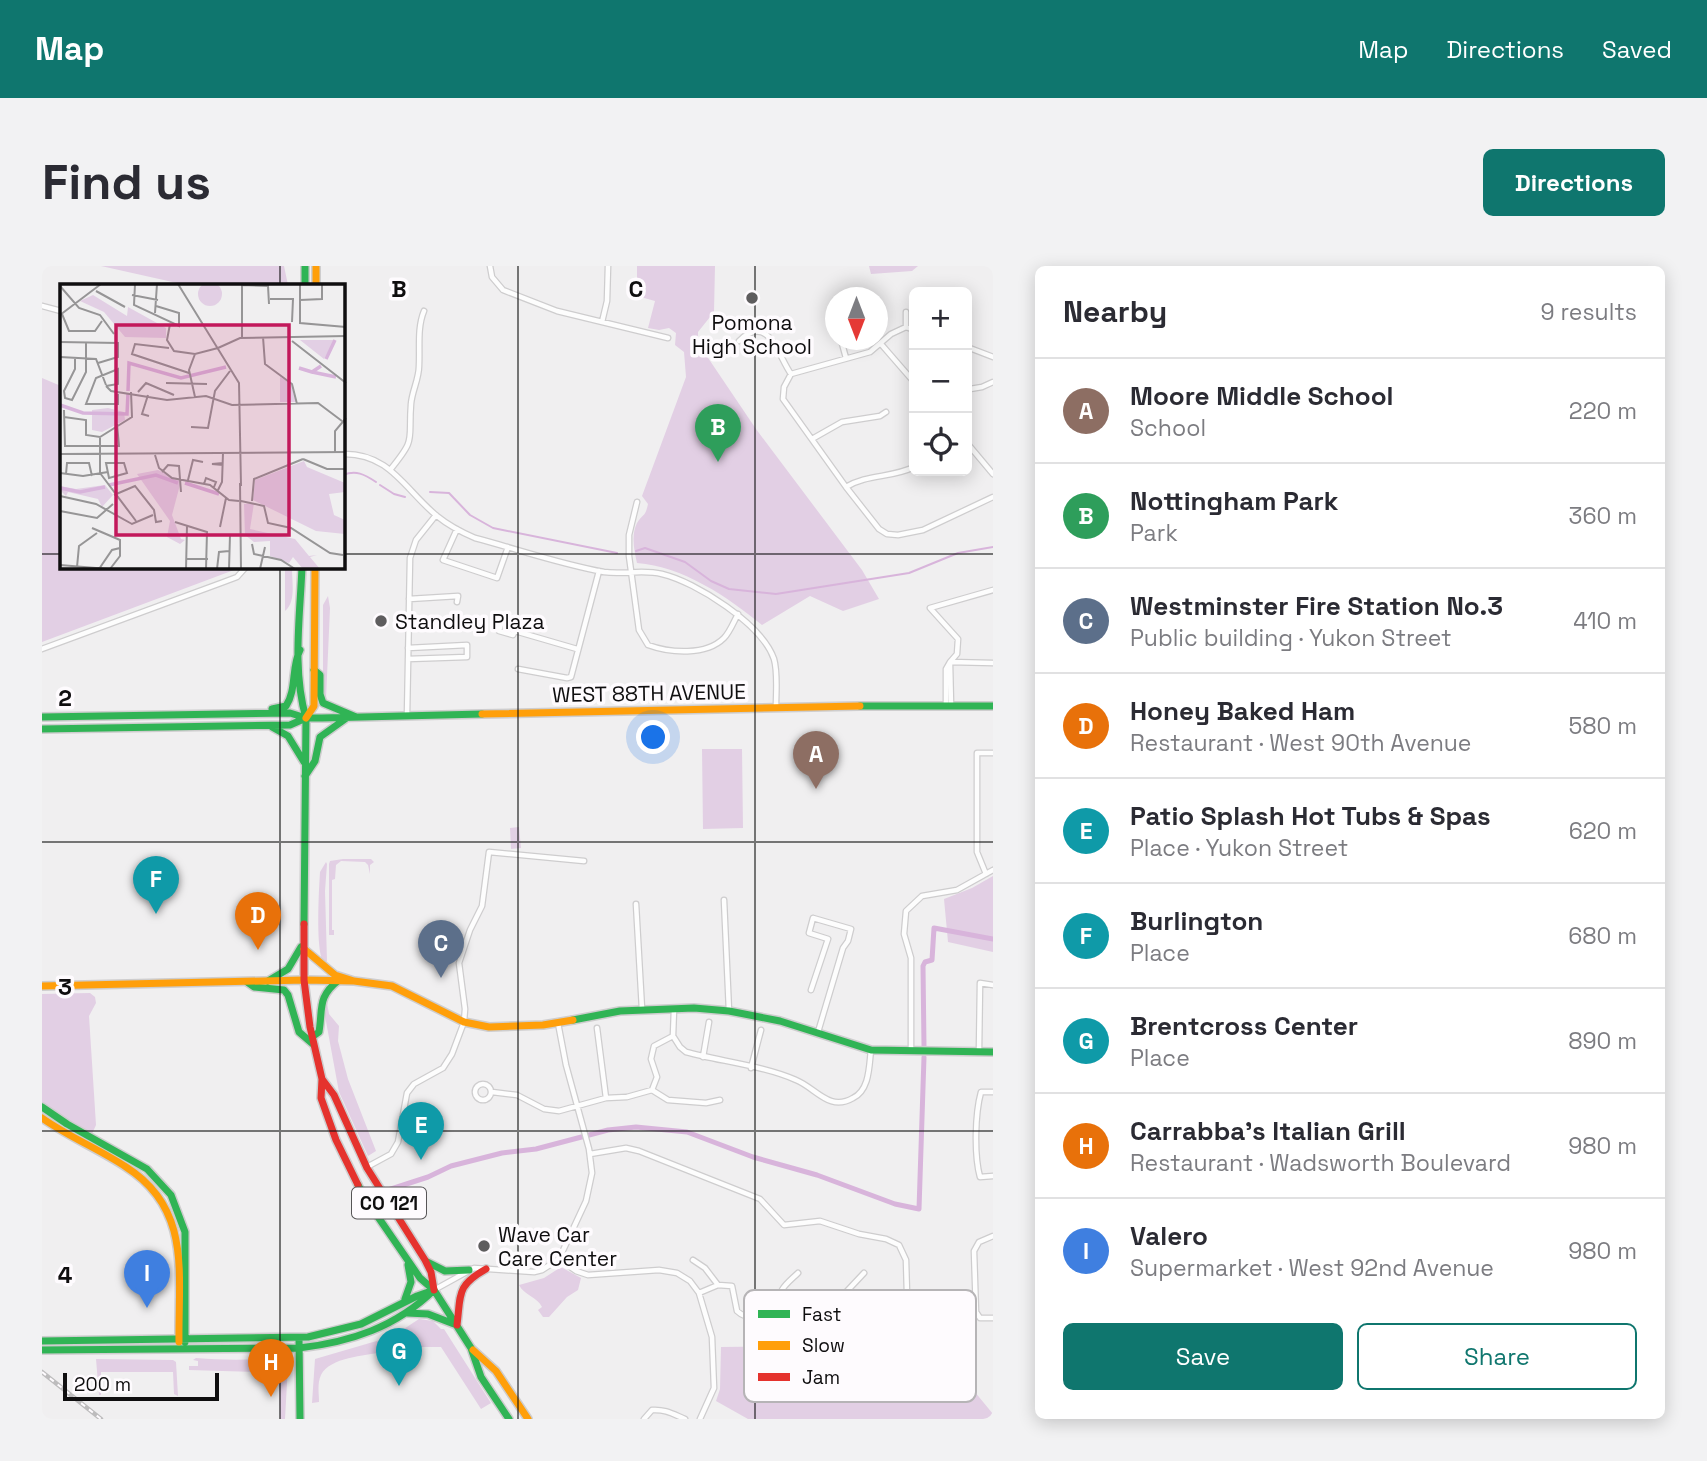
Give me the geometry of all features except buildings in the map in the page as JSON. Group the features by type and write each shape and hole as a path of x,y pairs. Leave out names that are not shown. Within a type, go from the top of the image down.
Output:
{"main road":[{"path":"305,266 305,284"},
{"path":"316,266 316,284"},
{"name":"CO 121","path":"302,569 301,706 306,718 304,980 312,1040 322,1079 321,1098 335,1140 365,1198 420,1278 434,1290 457,1325 471,1348 481,1377 509,1419"},
{"name":"CO 121","path":"306,718 314,706 315,569"},
{"path":"259,714 267,709 286,706 293,698 294,659 300,650"},
{"path":"305,776 315,761 320,737 352,717 342,709 331,708 323,703 320,675 314,670"},
{"name":"WEST 88TH AVENUE","path":"42,718 290,713 306,718 993,706"},
{"name":"WEST 88TH AVENUE","path":"42,729 290,725 306,718"},
{"path":"265,725 285,732 299,750 305,765"},
{"path":"268,981 291,966 299,953 303,937"},
{"path":"304,949 335,975 354,981"},
{"path":"247,982 254,987 284,990 299,1032 312,1040 319,1032 321,998 331,985 339,980"},
{"path":"42,986 354,981 392,986 464,1021 501,1028 558,1023 606,1013 674,1007 729,1011 780,1021 871,1050 993,1052"},
{"name":"CO 121","path":"322,1079 334,1095 367,1168 425,1260 431,1272 434,1290"},
{"path":"42,1107 66,1124 147,1169 171,1195 185,1232 182,1349"},
{"path":"42,1118 139,1174 163,1198 172,1215 176,1232 182,1338"},
{"path":"402,1253 412,1281 410,1292 402,1302"},
{"path":"425,1260 445,1271 469,1270"},
{"path":"407,1313 428,1314 457,1325 457,1296 460,1289 476,1274 486,1269"},
{"path":"42,1341 299,1338 326,1335 370,1321 419,1293 434,1290"},
{"path":"42,1350 328,1346 357,1338 383,1326 421,1304 434,1290"},
{"path":"299,1338 300,1419"},
{"name":"CO 121","path":"471,1348 496,1371 528,1419"}],"street":[{"path":"489,266 492,277 503,290 557,311 668,338"},
{"path":"602,322 607,301 608,266"},
{"path":"42,306 60,311"},
{"path":"390,470 405,452 411,438 411,404 419,378 420,321 424,311"},
{"path":"906,312 906,327"},
{"path":"888,337 906,327 909,328"},
{"path":"739,341 746,334 758,332 771,337 790,374"},
{"path":"972,349 993,357"},
{"path":"844,350 846,358"},
{"path":"873,350 790,374 784,387 783,398 879,529 887,534 898,535 923,530 993,497"},
{"path":"886,350 909,376"},
{"path":"972,389 993,382"},
{"path":"812,439 842,422 880,416 886,412"},
{"path":"972,449 993,474"},
{"path":"345,454 374,458 436,515 457,530 475,538 606,572 663,574 683,582 738,614 758,633 773,658 776,708"},
{"path":"846,487 858,480 901,474 909,470"},
{"path":"637,502 629,535 631,571 639,630 648,645 665,651 708,649 725,638 738,614"},
{"path":"407,716 410,558 416,540 436,515"},
{"path":"457,530 443,560 497,578 508,547"},
{"path":"42,649 237,577 244,569"},
{"path":"518,669 569,678 573,675 577,649 598,570"},
{"path":"948,705 946,669 957,654 958,639 930,608 993,590"},
{"path":"409,599 458,596 457,602"},
{"path":"515,631 577,649"},
{"path":"408,649 467,645 467,657 408,660"},
{"path":"950,662 993,663"},
{"path":"986,874 977,852 977,753 993,753"},
{"path":"367,1168 391,1154 398,1142 407,1093 414,1084 443,1068 452,1054 464,1021 464,993 459,963 470,930 482,906 489,852 584,861"},
{"path":"911,1052 911,958 904,934 906,911 922,896 957,890 993,870"},
{"path":"724,900 729,1011"},
{"path":"636,904 642,1009"},
{"path":"811,990 828,939 809,933 813,918 851,929 818,1032"},
{"path":"979,1052 980,983 993,985"},
{"path":"674,1007 673,1037 686,1052 795,1079 825,1100 846,1101 858,1095 866,1083 871,1050"},
{"path":"434,1290 469,1270 534,1272 559,1259 588,1195 592,1173 588,1144 566,1065 558,1023"},
{"path":"703,1057 709,1023"},
{"path":"597,1028 606,1098"},
{"path":"751,1068 761,1030"},
{"path":"652,1090 657,1077 652,1059 654,1046 673,1037"},
{"path":"492,1092 517,1095 550,1111 652,1090 667,1100 706,1103 720,1100"},
{"path":"993,1092 981,1092 978,1102 977,1164 980,1177 993,1177"},
{"path":"590,1154 619,1148 633,1149 766,1203 784,1225 820,1221 899,1245 906,1260 907,1290"},
{"path":"975,1290 974,1251 979,1242 993,1236"},
{"path":"559,1259 576,1271 588,1275 659,1270 677,1273 690,1282 699,1293 712,1337 714,1388 700,1419"},
{"path":"693,1260 705,1268 718,1285"},
{"path":"781,1290 798,1273"},
{"path":"848,1290 864,1273"},
{"path":"699,1293 718,1285 733,1287 737,1311 744,1316"},
{"path":"976,1312 980,1318 993,1318"},
{"path":"644,1419 651,1408 666,1410 685,1419"}],"shaded area":[{"path":"101,266 284,266 288,284 182,284"},
{"path":"637,266 715,266 714,312 698,332 698,343 756,429 862,570 879,599 843,611 810,596 762,625 704,585 671,570 637,563 634,532 648,504 642,496 686,377 684,352 675,345 676,333 669,328 648,328 655,301 637,296"},
{"path":"869,266 918,266 912,271 871,274"},
{"path":"42,378 60,386 60,569 235,569 42,642"},
{"path":"285,569 292,569 291,603 285,611"},
{"path":"328,596 330,608 326,699 323,691 323,605"},
{"path":"702,749 742,749 743,828 703,829"},
{"path":"519,827 521,848 511,849 510,828"},
{"path":"371,859 374,862 370,865 370,874 365,862 341,861 336,865 335,879 332,880 334,935 329,935 329,864 330,861"},
{"path":"326,862 327,961 324,963 319,947 318,905 320,872"},
{"path":"993,876 993,952 948,942 944,899"},
{"path":"90,993 95,997 96,1003 89,1016 96,1125 92,1134 42,1104 42,994"},
{"path":"326,997 329,1014 339,1026 338,1041 348,1079 376,1151 368,1156 339,1092 323,1005"},
{"path":"561,1267 581,1278 578,1290 567,1297 549,1317 543,1317 538,1310 542,1307 540,1304 519,1285 544,1278"},
{"path":"419,1319 433,1321 444,1329 491,1403 481,1409 441,1347 400,1347 393,1336"},
{"path":"380,1340 387,1345 382,1352 340,1361 326,1369 319,1381 319,1402 312,1403 315,1359"},
{"path":"721,1347 744,1347 744,1402 976,1402 976,1393 993,1414 993,1419 748,1419 716,1401 720,1389"},
{"path":"196,1358 236,1360 284,1358 288,1365 285,1419 280,1419 279,1372 189,1370 189,1366 198,1366 198,1361 193,1360"},
{"path":"96,1359 173,1360 176,1362 178,1396 174,1394 173,1372 101,1372 99,1395"}],"waterway":[{"path":"345,475 360,474 376,482"},
{"path":"380,485 405,497"},
{"path":"430,492 449,493 470,515 493,528 617,553"},
{"path":"636,551 645,548 685,562 711,581 729,589 776,594 909,573 958,553 993,547"},
{"path":"924,1046 923,966 925,962 932,960 934,928 993,939"},
{"path":"388,1190 451,1166 502,1153 536,1149 608,1130 636,1127 687,1132 753,1157 817,1175 895,1204 919,1209 924,1057"}],"railway":[{"path":"42,1372 101,1419"}],"traffic: fast":[{"path":"305,266 305,284"},
{"path":"302,569 298,662 306,718 304,924"},
{"path":"272,709 286,706 300,650"},
{"path":"314,670 320,675 323,703 356,717"},
{"path":"860,706 993,706"},
{"path":"42,717 290,713 306,718 322,718 482,714"},
{"path":"305,776 315,761 320,737 348,717"},
{"path":"42,729 290,725 306,718"},
{"path":"272,727 288,736 304,762"},
{"path":"268,981 288,969 301,947"},
{"path":"312,1037 319,1032 324,998 339,980"},
{"path":"247,982 254,987 284,990 299,1032 313,1044"},
{"path":"573,1020 620,1011 694,1008 729,1011 780,1021 871,1050 993,1052"},
{"path":"42,1107 147,1169 171,1195 185,1232 185,1342"},
{"path":"358,1185 420,1278 434,1290 471,1348 481,1377 509,1419"},
{"path":"427,1262 445,1271 469,1270"},
{"path":"405,1299 411,1282 408,1265"},
{"path":"42,1341 308,1337 361,1324 434,1290"},
{"path":"42,1350 299,1348 337,1342 372,1331 404,1314 434,1290"},
{"path":"407,1313 428,1314 454,1324"},
{"path":"299,1338 300,1419"}],"traffic: slow":[{"path":"316,266 316,284"},
{"path":"306,718 314,706 315,569"},
{"path":"482,714 860,706"},
{"path":"304,949 335,975 354,981"},
{"path":"42,986 354,981 392,986 464,1022 489,1027 543,1025 573,1020"},
{"path":"42,1118 126,1167 147,1184 162,1203 172,1223 177,1245 179,1342"},
{"path":"473,1350 496,1371 528,1419"}],"traffic: jam":[{"path":"304,924 304,980 310,1027 322,1079 321,1098 336,1140 358,1185"},
{"path":"322,1079 334,1095 367,1168 425,1260 431,1272 434,1290"},
{"path":"457,1325 460,1298 465,1286 486,1269"}],"place":[{"name":"Pomona High School","path":"752,298"},
{"name":"Nottingham Park","path":"718,462"},
{"name":"Standley Plaza","path":"381,621"},
{"name":"Moore Middle School","path":"816,789"},
{"name":"Burlington","path":"156,914"},
{"name":"Honey Baked Ham","path":"258,950"},
{"name":"Westminster Fire Station No.3","path":"441,978"},
{"name":"Patio Splash Hot Tubs & Spas","path":"421,1160"},
{"name":"Wave Car Care Center","path":"484,1246"},
{"name":"Valero","path":"147,1308"},
{"name":"Brentcross Center","path":"399,1386"},
{"name":"Carrabba's Italian Grill","path":"271,1397"}]}
